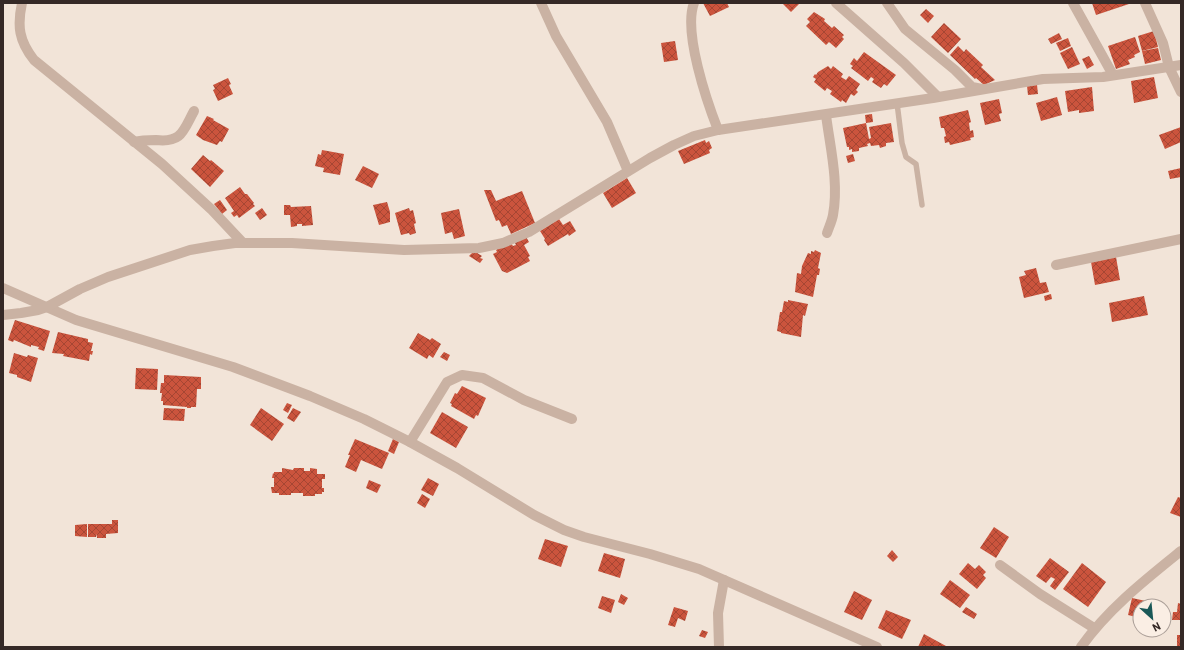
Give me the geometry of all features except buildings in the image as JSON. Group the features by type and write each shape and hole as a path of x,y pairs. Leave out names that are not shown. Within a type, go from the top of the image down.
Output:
{"street":[{"path":"22,3 19,24 21,38 30,56 162,164 212,210 243,243"},
{"path":"541,3 556,36 607,122 628,171"},
{"path":"694,3 691,15 694,50 698,72 709,109 718,130"},
{"path":"836,3 904,63 938,97"},
{"path":"887,3 905,30 955,70 972,87 988,90"},
{"path":"1073,3 1113,75"},
{"path":"1145,3 1163,42 1169,66 1181,92"},
{"path":"3,315 32,312 47,307 108,278 190,250 212,246 243,243 292,243 404,250 492,246 529,232 628,171 674,145 694,136 718,130 988,90 1043,79 1113,75 1181,65"},
{"path":"134,142 145,140 171,141 176,139 182,132 194,111"},
{"path":"826,115 833,164 835,198 833,216 827,232"},
{"path":"1056,265 1181,239"},
{"path":"3,288 76,320 232,367 323,402 364,419 410,442 457,468 534,515 564,530 699,569 877,647"},
{"path":"410,442 447,382 462,375 483,378 524,400 572,419"},
{"path":"1081,647 1094,628 1110,612 1134,589 1181,550"},
{"path":"1000,565 1040,594 1094,628"},
{"path":"719,647 718,613 724,580"}],"lane":[{"path":"897,103 902,143 906,157 916,164 922,205"}]}
